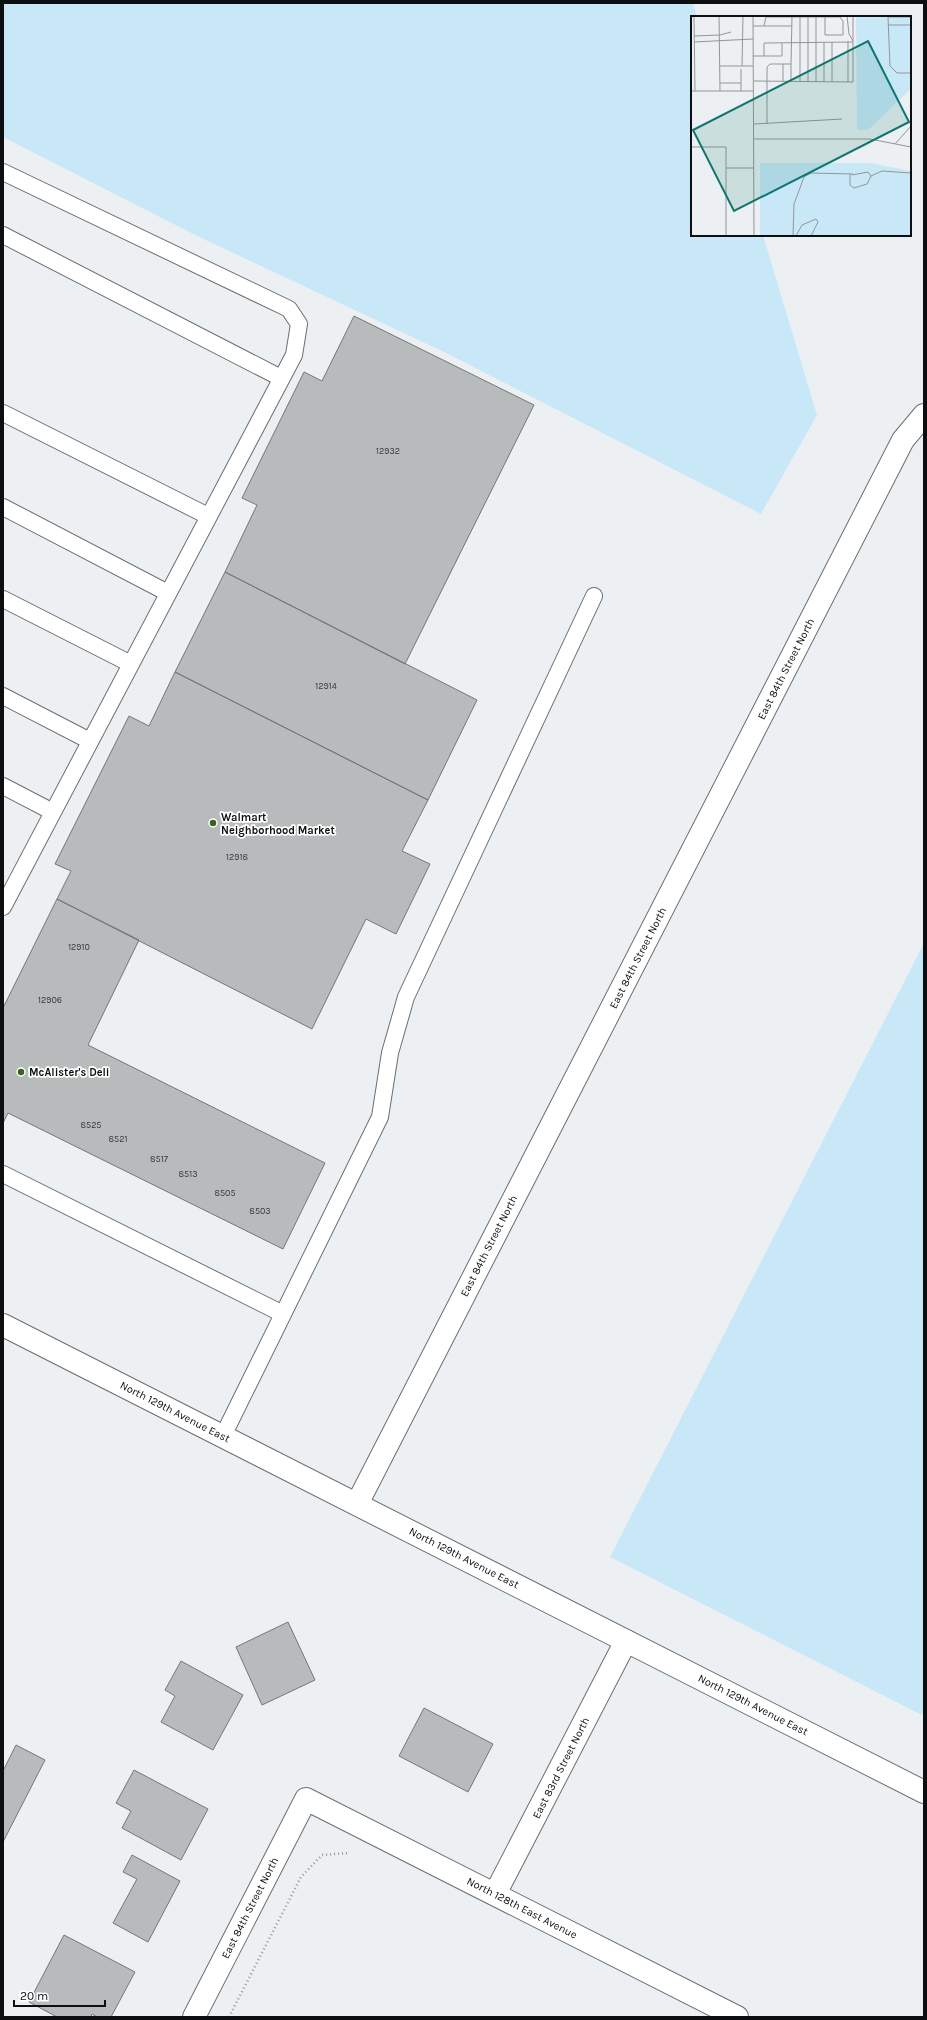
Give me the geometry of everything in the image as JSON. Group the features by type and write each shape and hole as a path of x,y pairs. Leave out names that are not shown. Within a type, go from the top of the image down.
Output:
{"street":[{"name":"East 84th Street North","path":"357,1504 900,447 924,415"},
{"name":"North 129th Avenue East","path":"3,1325 924,1792"},
{"name":"East 83rd Street North","path":"495,1894 626,1641"},
{"name":"East 84th Street North","path":"194,2017 306,1799"},
{"name":"North 128th East Avenue","path":"306,1799 737,2017"}],"lane":[{"path":"3,172 288,309 299,324 294,355 53,812 5,897"},
{"path":"3,235 281,378"},
{"path":"3,413 208,516"},
{"path":"3,507 168,593"},
{"path":"223,1436 380,1117 390,1053 406,997 594,596"},
{"path":"3,599 131,664"},
{"path":"3,696 90,741"},
{"path":"3,786 53,812"},
{"path":"3,1174 283,1314"}],"path":[{"path":"230,2017 301,1876 322,1855 355,1852"}],"shaded area":[{"path":"3,3 693,3 697,16 691,16 691,236 763,236 817,415 761,514 444,352 195,235 3,137"},
{"path":"924,943 924,1716 610,1557"}],"building":[{"path":"354,316 534,405 405,664 225,572 257,505 242,498 304,372 322,381"},
{"path":"225,572 477,700 428,800 175,672"},
{"path":"175,672 428,800 402,851 430,864 396,934 366,919 312,1029 57,899 71,871 55,864 129,716 149,726"},
{"path":"57,899 139,940 88,1045 325,1163 283,1249 8,1113 3,1123 3,1008"},
{"path":"288,1622 315,1680 262,1705 236,1647"},
{"path":"181,1661 243,1695 213,1750 161,1722 175,1696 165,1690"},
{"path":"424,1708 493,1744 468,1792 399,1756"},
{"path":"16,1745 45,1760 3,1842 3,1771"},
{"path":"134,1770 208,1809 181,1860 122,1828 131,1811 116,1803"},
{"path":"132,1855 180,1881 148,1942 113,1923 137,1879 123,1872"},
{"path":"64,1935 135,1972 111,2017 97,2017 92,2014 91,2017 57,2017 29,2002"}],"place":[{"name":"Walmart Neighborhood Market","path":"213,823"},
{"name":"McAlister's Deli","path":"21,1072"}]}
